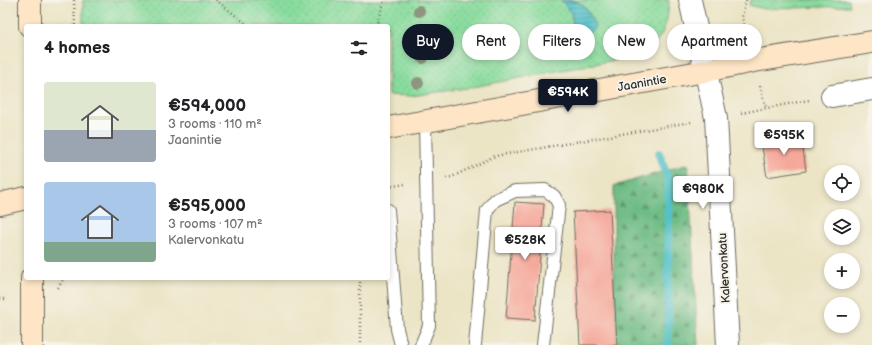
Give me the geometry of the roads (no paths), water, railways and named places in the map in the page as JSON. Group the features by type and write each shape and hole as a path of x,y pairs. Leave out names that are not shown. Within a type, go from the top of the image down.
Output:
{"main road":[{"path":"30,0 30,24"},
{"name":"Jaanintie","path":"390,128 705,72 754,61 872,42"},
{"path":"0,204 24,198"},
{"path":"32,280 32,345"}],"street":[{"name":"Kalervonkatu","path":"690,0 716,118 728,345"},
{"path":"832,96 872,89"}],"lane":[{"path":"421,345 429,326 425,121"},
{"path":"475,345 487,210 495,200 515,191 545,190 554,196 559,205 544,345"},
{"path":"390,237 397,330 400,345"}],"water":[{"path":"561,0 574,1 583,5 594,24 573,24 571,13"}],"waterway":[{"path":"659,153 668,179 668,345"}]}
